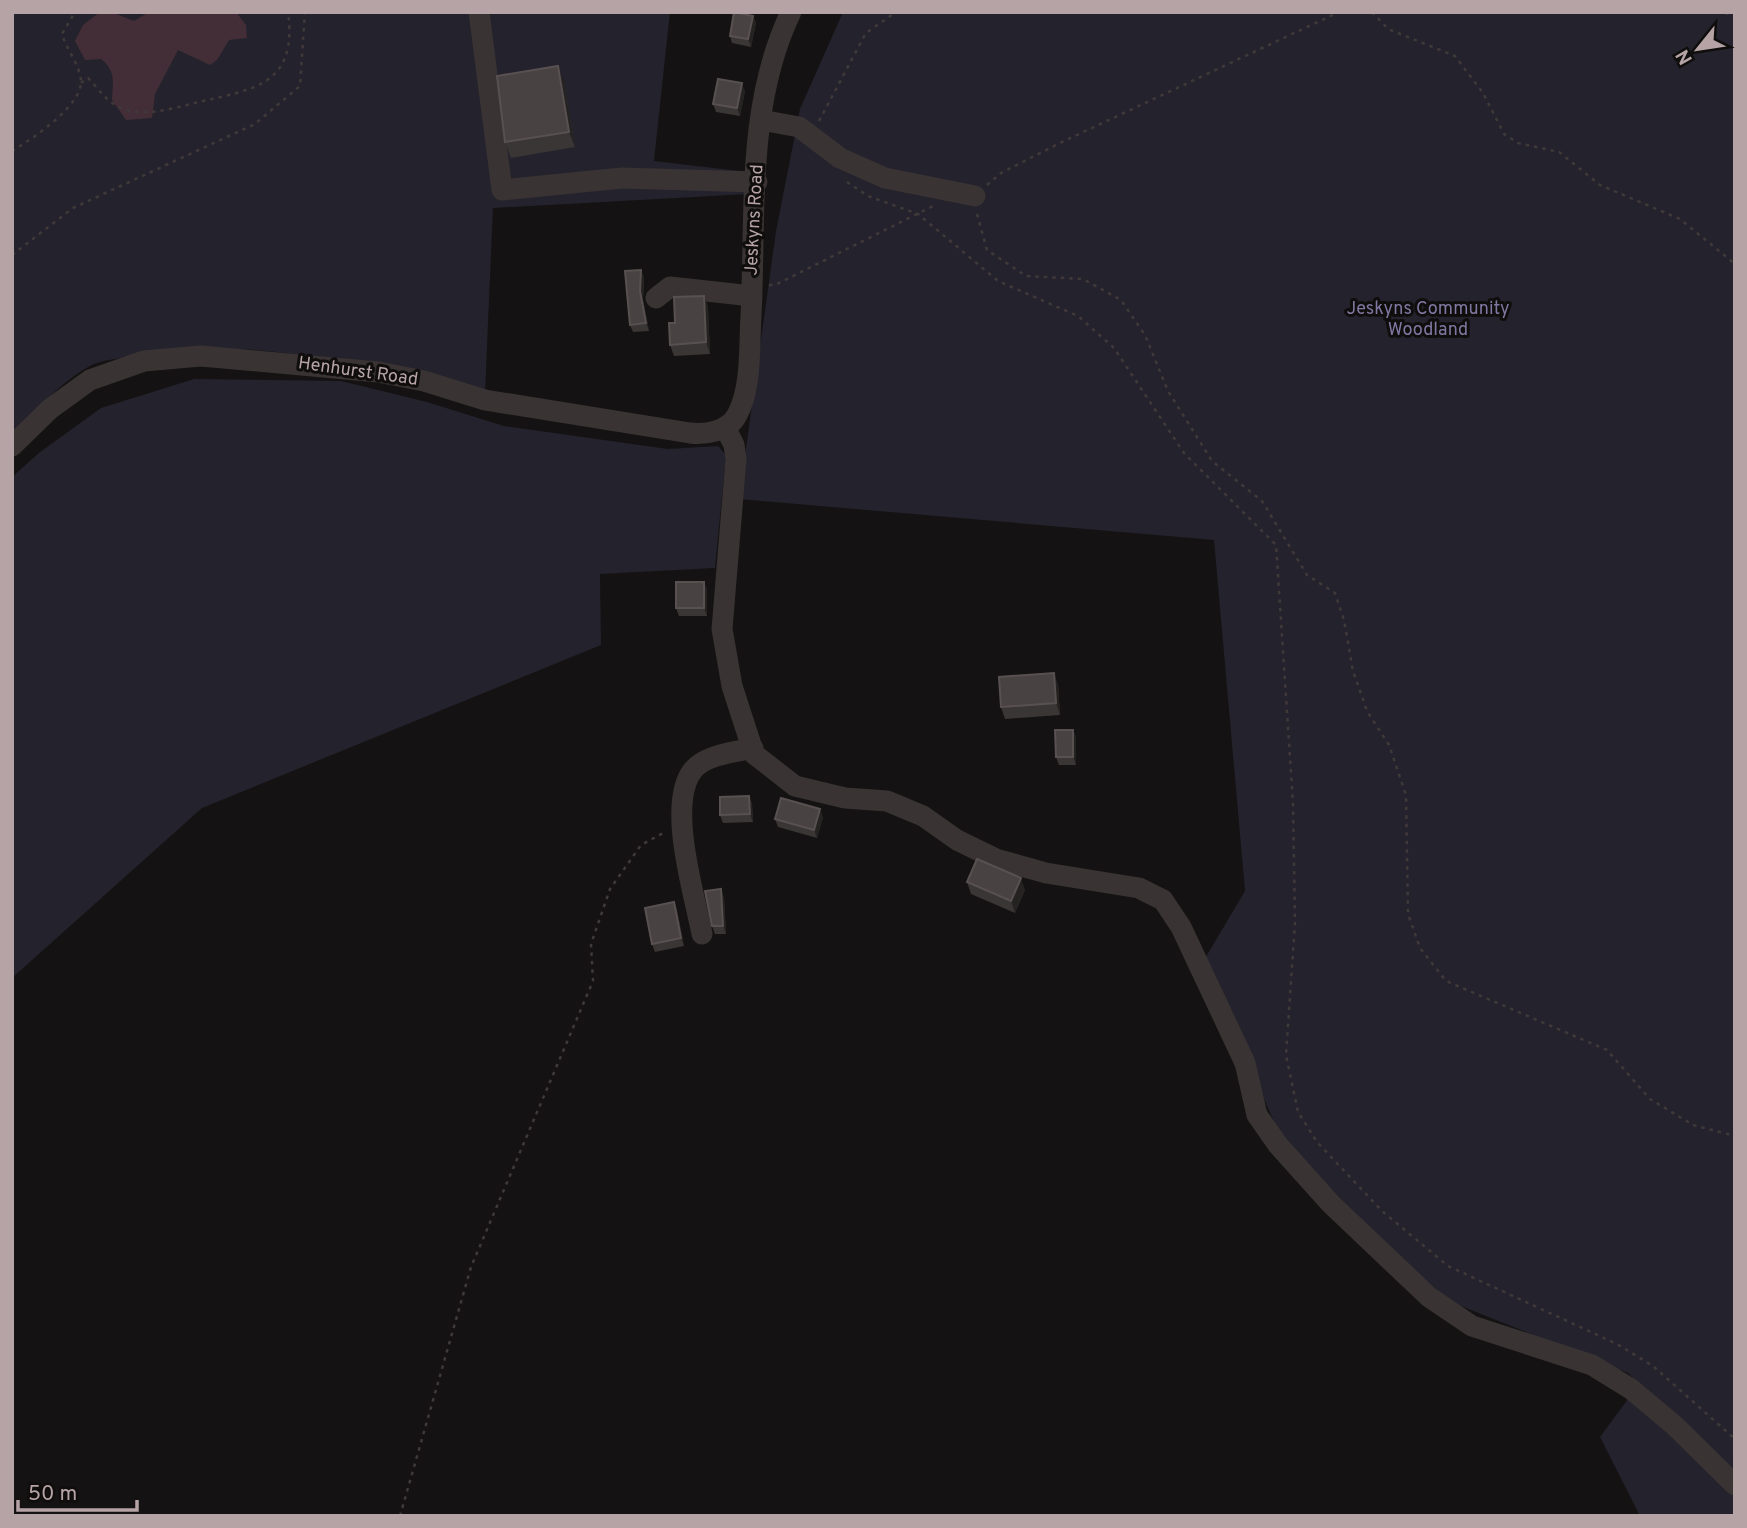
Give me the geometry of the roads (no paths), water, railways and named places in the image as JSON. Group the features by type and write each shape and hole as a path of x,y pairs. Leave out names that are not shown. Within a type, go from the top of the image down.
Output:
{"street":[{"path":"479,12 502,190 622,177 757,182"},
{"name":"Jeskyns Road","path":"725,427 738,414 744,389 761,120 772,62 792,12"},
{"path":"761,120 790,123 814,134 840,158 885,178 975,196"},
{"path":"656,298 670,287 752,290"},
{"name":"Henhurst Road","path":"12,446 50,409 90,380 144,361 201,356 378,372 424,381 485,400 690,433 708,433 725,427"},
{"path":"725,427 734,444 736,459 724,573 722,629 732,685 752,748 771,769 795,786 845,798 887,801 923,816 957,840 996,859 1046,873 1139,888 1163,900 1181,927 1245,1063 1258,1115 1278,1145 1331,1204 1430,1297 1472,1326 1592,1365 1632,1389 1675,1426 1735,1485"},
{"path":"702,934 683,832 686,783 692,771 701,763 752,748"}],"park label":[{"name":"Jeskyns Community Woodland","path":"1428,319"}]}
